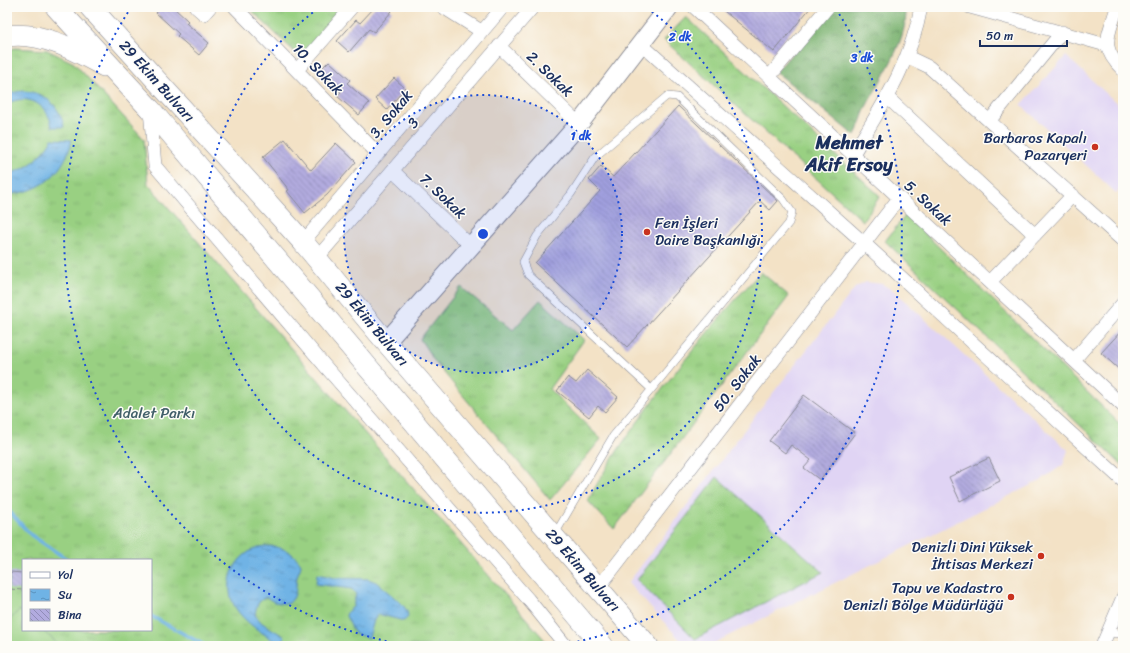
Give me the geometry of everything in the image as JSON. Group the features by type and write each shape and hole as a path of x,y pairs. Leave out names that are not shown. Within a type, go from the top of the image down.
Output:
{"main road":[{"name":"29 Ekim Bulvarı","path":"56,7 150,109 603,646"},
{"name":"29 Ekim Bulvarı","path":"95,9 303,242 386,342 599,587 648,646"},
{"path":"7,36 36,37 66,46 122,77"}],"street":[{"path":"196,7 204,14 210,7"},
{"name":"10. Sokak","path":"235,7 378,154"},
{"path":"297,70 352,7"},
{"path":"444,7 482,31"},
{"name":"3. Sokak","path":"303,242 503,7"},
{"name":"3","path":"316,258 393,171 533,7"},
{"path":"386,342 470,245 579,124 669,7"},
{"name":"5. Sokak","path":"694,7 1123,406"},
{"path":"769,77 828,7"},
{"path":"853,154 887,97 908,57 918,27 921,7"},
{"path":"1117,7 1106,45 1112,59 1123,70"},
{"path":"974,8 1106,45"},
{"path":"990,120 1062,32"},
{"path":"641,44 864,243 1123,481"},
{"name":"2. Sokak","path":"499,46 579,124"},
{"path":"908,57 929,67 990,120 1123,241"},
{"path":"887,97 1035,235"},
{"path":"150,109 155,166 336,378 528,599 566,646"},
{"name":"7. Sokak","path":"393,171 470,245"},
{"path":"990,282 1073,195"},
{"name":"50. Sokak","path":"599,587 899,198"},
{"path":"1074,360 1123,303"},
{"path":"1102,646 1123,597"}],"lane":[{"path":"554,536 613,436 652,389 789,223 792,212 783,199 677,97 667,96 595,158 570,194 537,236 522,262 528,275 652,389"},
{"path":"1107,633 1123,634"}],"shaded area":[{"name":"Barbaros Kapalı Pazaryeri","path":"1066,56 1123,109 1123,186 1116,193 1021,105"},
{"path":"866,282 882,284 894,291 1068,450 1063,465 1041,480 708,646 686,646 628,583 855,288"}],"green space":[{"path":"248,7 346,7 302,59"},
{"path":"832,7 906,7 903,33 898,46 886,72 866,107 855,136 776,72"},
{"path":"686,17 880,196 863,221 664,40"},
{"name":"Adalet Parkı","path":"15,48 47,50 74,63 144,139 148,184 550,646 7,646 7,50"},
{"path":"906,215 1123,427 1123,466 885,241"},
{"path":"761,272 789,296 614,529 588,501 597,483 655,398 729,306"},
{"path":"461,287 513,330 540,300 584,340 549,389 601,439 550,500 435,362 420,339"},
{"path":"717,477 823,572 695,639 637,580"},
{"path":"19,610 22,612 22,631 43,631 57,643 55,646 7,646 7,623"}],"water":[{"path":"21,91 36,94 49,101 59,112 64,127 52,127 47,112 36,103 29,100 22,99 7,104 7,94"},
{"path":"52,139 72,140 69,152 57,171 49,179 30,190 7,194 7,174 15,172 34,162 44,152"},
{"path":"265,546 286,550 298,559 301,564 297,577 296,592 288,604 274,602 266,597 259,602 256,609 255,615 262,623 285,637 281,645 244,619 233,604 230,593 232,572 237,563 244,555 254,549"},
{"path":"317,574 335,578 368,579 376,582 402,604 407,611 408,617 404,621 378,614 374,620 369,638 355,634 346,616 347,612 353,607 356,594 352,589 316,584"}],"building":[{"path":"162,7 173,7 188,21 186,23 209,43 199,55 177,36 179,34 156,13"},
{"path":"375,7 388,7 392,11 374,32 369,29 349,52 337,41 356,20 360,23"},
{"path":"719,7 811,7 774,52"},
{"path":"329,61 350,80 347,83 369,103 359,115 337,96 341,92 318,72"},
{"path":"394,78 405,88 387,110 375,99"},
{"name":"Fen İşleri Daire Başkanlığı","path":"678,106 778,201 770,210 760,201 627,347 535,263 600,191 589,180 601,166 613,177"},
{"path":"285,139 311,170 336,143 356,162 327,195 305,213 263,157"},
{"path":"1123,329 1123,373 1101,353"},
{"path":"587,370 618,397 605,412 598,406 589,417 557,391 568,377 576,383"},
{"path":"804,395 855,433 820,480 804,468 811,460 791,445 785,453 769,441"},
{"path":"989,458 1000,481 960,501 949,477"},
{"path":"10,572 22,573 22,590 9,589"}],"waterway":[{"path":"7,509 31,535 67,559"},
{"path":"152,617 206,646"}],"place":[{"name":"Barbaros Kapalı Pazaryeri","path":"1095,147"},
{"name":"Fen İşleri Daire Başkanlığı","path":"647,232"},
{"name":"Denizli Dini Yüksek İhtisas Merkezi","path":"1041,556"},
{"name":"Tapu ve Kadastro Denizli Bölge Müdürlüğü","path":"1011,597"}],"district":[{"name":"Mehmet Akif Ersoy","path":"849,153"}]}
